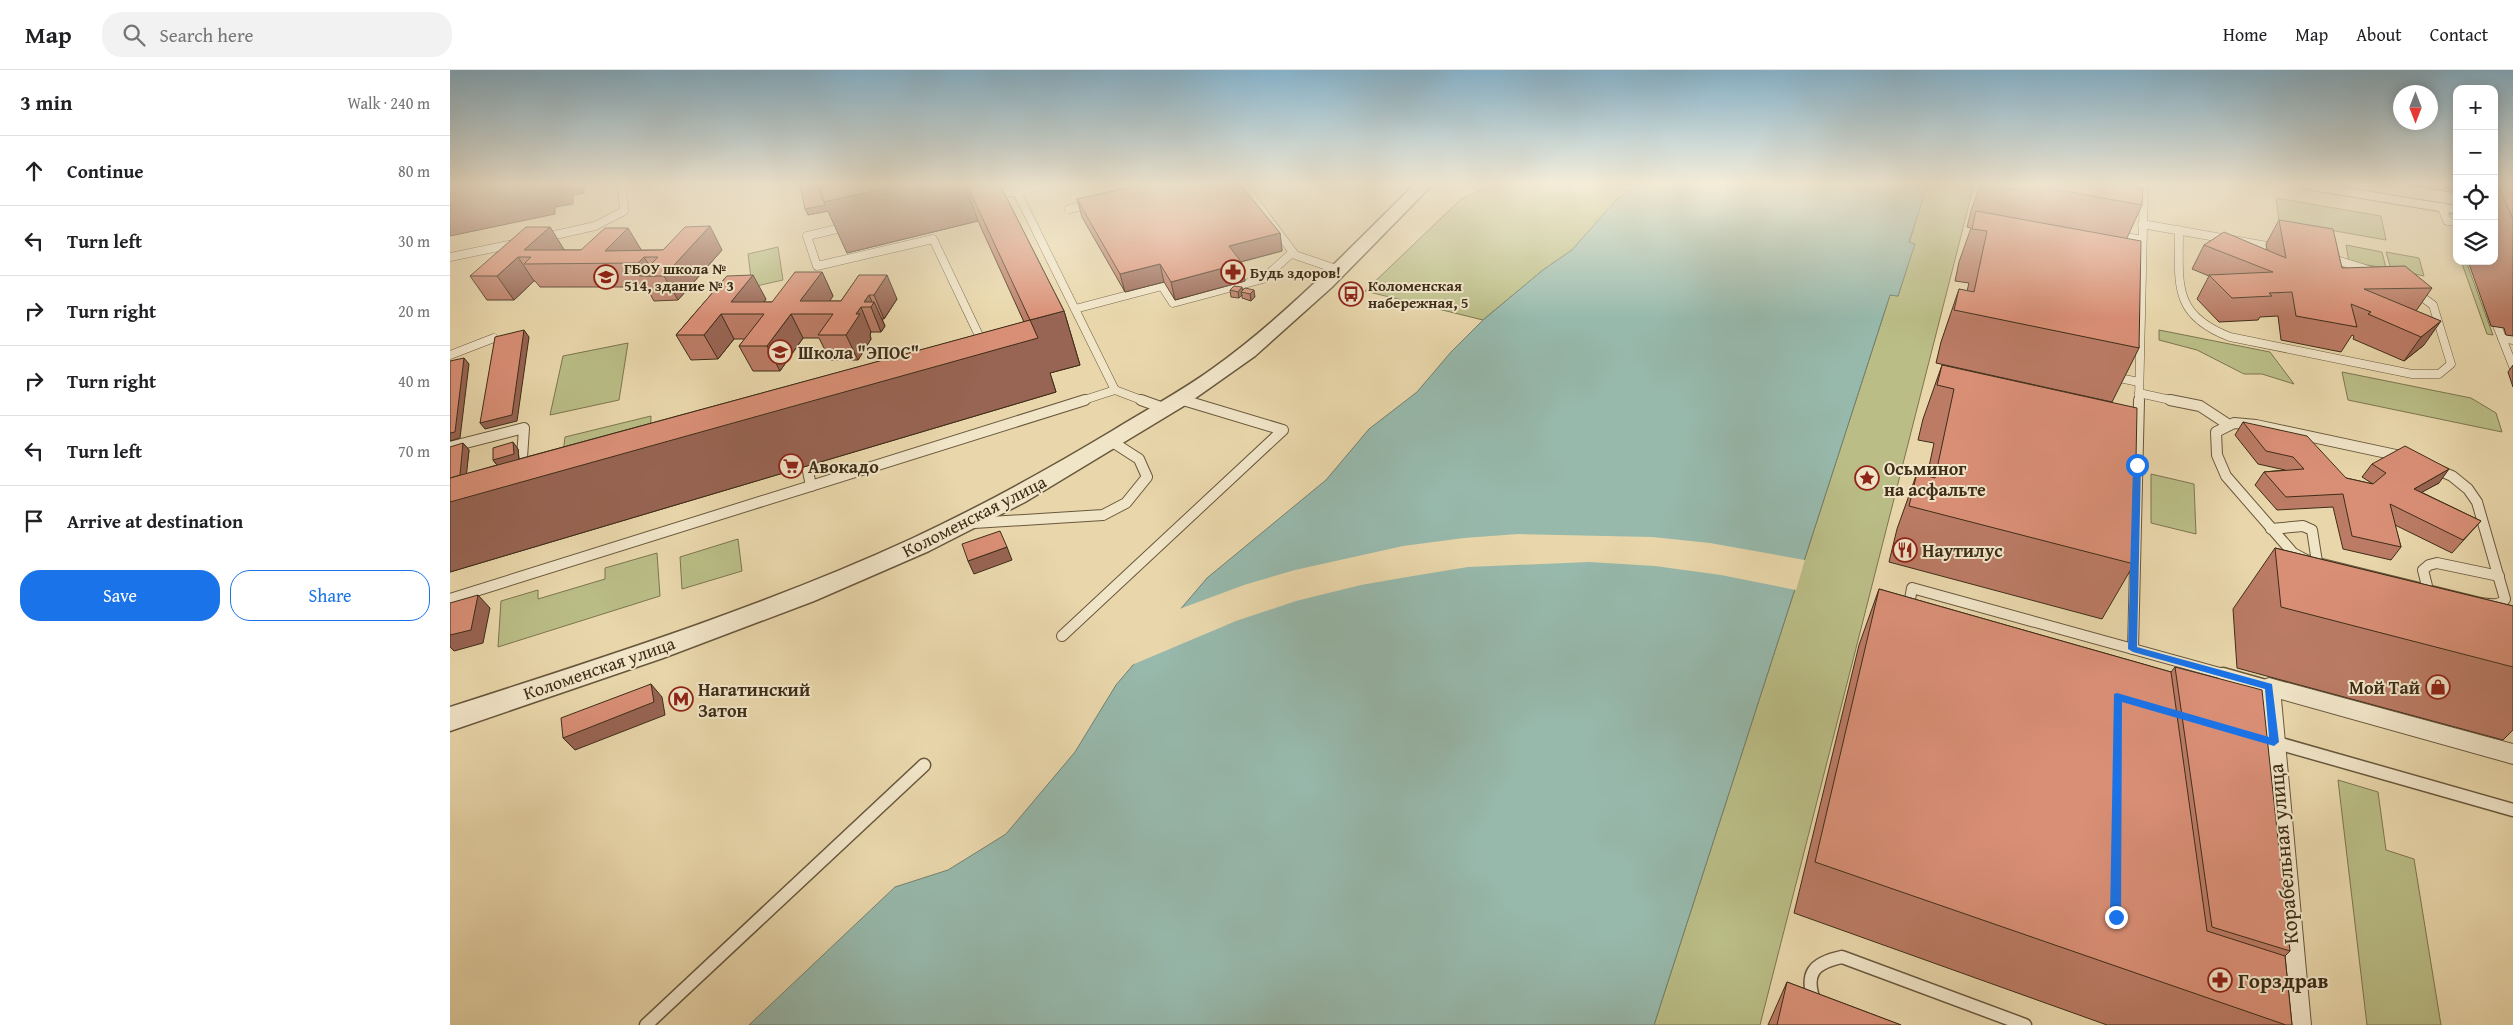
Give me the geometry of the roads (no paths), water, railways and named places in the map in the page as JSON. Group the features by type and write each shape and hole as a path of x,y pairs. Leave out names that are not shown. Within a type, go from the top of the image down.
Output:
{"street":[{"name":"Коломенская улица","path":"450,719 657,650 856,574 966,523 1065,470 1174,404 1222,371 1280,326 1379,230"},
{"name":"Корабельная улица","path":"2269,687 2269,741 2297,1025"},
{"path":"2269,687 2513,754"}],"lane":[{"path":"532,240 586,230"},
{"path":"835,230 807,236 817,266 933,239 990,359"},
{"path":"1036,230 1116,390"},
{"path":"1276,230 1295,255 1339,270"},
{"path":"2133,649 2131,581 2132,464 2139,393 2136,295 2142,230"},
{"path":"2267,246 2179,230 2182,300 2188,310 2210,330 2230,337 2412,374 2442,374 2448,371 2451,364 2433,305 2407,287"},
{"path":"2120,234 2142,238"},
{"path":"450,257 522,242"},
{"path":"1075,309 1162,286 1173,304 1263,279 1293,252"},
{"path":"2320,256 2386,276"},
{"path":"2491,309 2513,366"},
{"path":"450,355 494,338"},
{"path":"2502,338 2513,340"},
{"path":"2114,374 2139,379"},
{"path":"450,599 1116,390 1283,430 1062,636"},
{"path":"2139,393 2200,406 2229,425"},
{"path":"2248,423 2410,458 2452,476 2468,489 2477,502 2505,598 2500,604 2481,603 2317,562 2293,553 2271,528 2226,476 2218,462 2216,432 2229,425 2248,423"},
{"path":"450,447 524,428 520,483"},
{"path":"966,523 1046,518 1070,520 1094,517 1117,510 1137,495 1147,476 1145,463 1131,451 1112,441"},
{"path":"807,466 811,486"},
{"path":"2271,528 2303,526 2312,530 2317,562"},
{"path":"2428,590 2423,570 2429,565 2437,563 2499,576"},
{"path":"1905,625 1912,588 2269,687"},
{"path":"2269,741 2513,810"},
{"path":"646,1025 924,765"},
{"path":"1824,1015 1818,1010 1810,992 1810,976 1816,967 1826,959 1842,957 2025,1025"}],"place":[{"name":"Будь здоров!","path":"1233,272"},
{"name":"ГБОУ школа № 514, здание № 3","path":"606,277"},
{"name":"Коломенская набережная, 5","path":"1351,294"},
{"name":"Школа \"ЭПОС\"","path":"780,352"},
{"name":"Авокадо","path":"791,466"},
{"name":"Осьминог на асфальте","path":"1867,478"},
{"name":"Наутилус","path":"1905,550"},
{"name":"Мой Тай","path":"2438,687"},
{"name":"Нагатинский Затон","path":"681,699"},
{"name":"Горздрав","path":"2220,980"}]}
